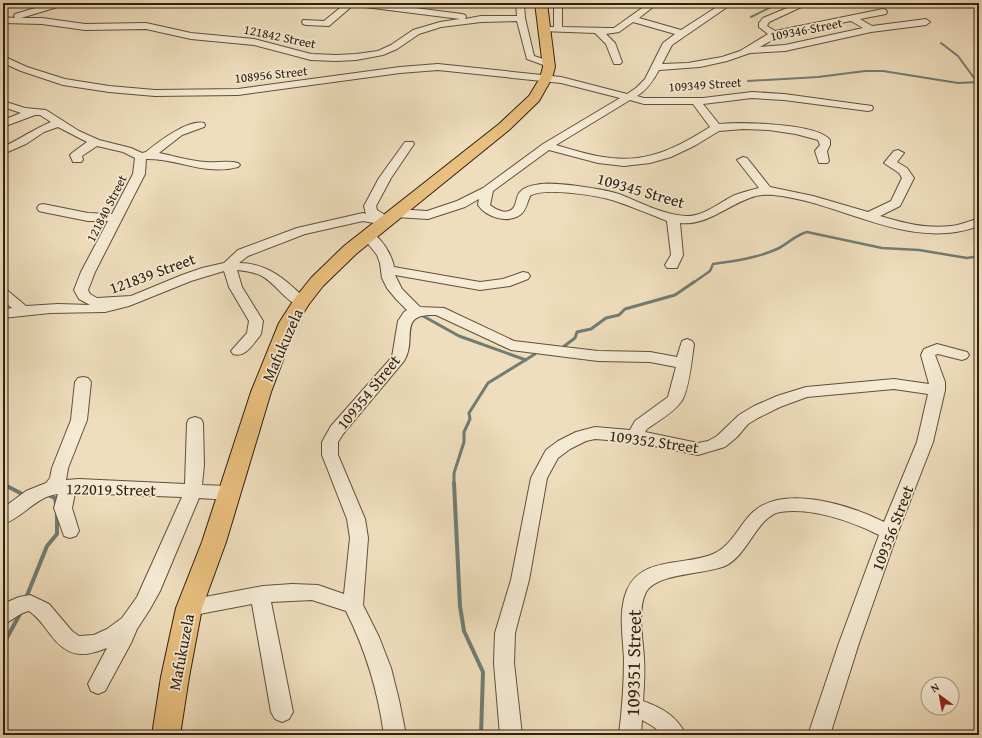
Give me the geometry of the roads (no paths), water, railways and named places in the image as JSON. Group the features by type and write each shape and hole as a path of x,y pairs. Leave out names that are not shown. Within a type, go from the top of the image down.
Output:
{"main road":[{"name":"Mafukuzela","path":"166,735 175,677 189,608 214,542 248,430 278,346 288,323 301,302 317,282 367,235 509,122 534,98 546,78 549,64 541,3"}],"street":[{"path":"3,20 61,3"},
{"path":"306,22 326,24 348,5 358,3 481,19"},
{"path":"520,3 521,18 530,56 535,60 549,64"},
{"path":"558,3 558,28"},
{"path":"545,29 558,28 598,31 616,30 654,3"},
{"path":"238,351 254,334 256,321 237,290 230,274 230,265 232,261 243,253 301,231 363,217 428,215 455,207 487,190 547,146 640,90 646,84 656,67 665,46 681,33 729,3"},
{"path":"774,34 763,27 763,23 766,20 806,3"},
{"path":"656,67 671,68 734,56 748,50 774,34 787,30 883,12"},
{"name":"121842 Street","path":"3,20 42,21 85,28 146,26 191,36 254,42 311,57 336,58 356,57 380,53 394,47 420,31 451,23 481,19 521,18"},
{"name":"109346 Street","path":"852,18 871,28"},
{"path":"632,20 681,33"},
{"path":"871,28 926,22"},
{"name":"109346 Street","path":"748,50 785,48 871,28"},
{"path":"598,31 610,43 618,62"},
{"name":"108956 Street","path":"3,59 24,69 63,82 109,89 155,93 210,93 275,88 427,68 466,69 546,78"},
{"name":"109349 Street","path":"546,78 580,83 629,97 651,101 711,100 752,95 868,108"},
{"path":"696,100 716,128"},
{"path":"3,104 24,111 45,113 75,133 95,142 145,155 187,163 210,166 234,165"},
{"path":"3,124 34,112"},
{"path":"3,151 22,142 40,130 59,123"},
{"path":"145,155 178,133 200,125"},
{"path":"547,146 588,159 603,161 648,161 680,148 716,128 736,126 770,127 815,136 825,140 820,151 823,161"},
{"path":"77,160 76,155 95,142"},
{"path":"390,217 372,212 370,206 385,178 409,144"},
{"path":"868,217 899,200 908,178 903,171 890,163 898,153"},
{"name":"121840 Street","path":"132,300 107,303 95,302 84,297 81,290 88,272 139,174 145,155"},
{"path":"743,160 767,191"},
{"name":"109345 Street","path":"487,190 484,205 491,212 498,215 517,212 520,208 523,196 529,191 542,187 552,187 612,196 673,219 688,220 697,218 746,195 767,191 814,200 900,227 929,231 959,229 979,222"},
{"path":"43,208 88,217 117,218"},
{"path":"672,265 677,255 673,219"},
{"path":"367,235 384,256 389,277 397,292 404,301 417,311 427,309 439,310 511,345 598,356 650,357 683,363"},
{"name":"121839 Street","path":"3,314 21,310 98,309 132,300 202,272 230,265 252,267 266,273 301,302"},
{"path":"388,270 480,286 505,283 523,276"},
{"path":"3,294 20,307 21,310"},
{"name":"109354 Street","path":"353,606 359,538 356,519 330,455 330,442 337,430 399,358 403,344 403,328 405,319 410,314 417,311"},
{"path":"634,436 641,426 675,399 682,373 687,344"},
{"name":"109356 Street","path":"819,735 849,643 889,532 925,442 937,390 937,382 929,358 929,352 937,349 962,355"},
{"path":"70,531 63,508 58,479 60,468 80,420 83,382"},
{"name":"109352 Street","path":"511,735 504,663 505,633 520,580 539,478 552,454 564,445 582,436 603,433 634,436 698,449 708,448 725,440 741,422 751,415 794,395 806,392 894,384 921,386 937,390"},
{"path":"98,684 124,637 129,624 148,593 192,492 196,465 195,423"},
{"name":"122019 Street","path":"3,517 32,496 60,488 228,493"},
{"name":"109351 Street","path":"630,735 633,707 634,658 632,635 634,599 638,588 647,580 661,572 709,564 719,560 730,553 761,515 773,507 787,504 808,506 858,517 889,532"},
{"path":"189,608 260,596 307,592 329,596 353,606 370,640 384,674 395,735"},
{"path":"260,596 282,712"},
{"path":"3,616 8,610 16,606 30,603 42,610 71,642 82,646 101,641 120,631 129,624"},
{"path":"633,707 662,719 669,725 675,735"}],"waterway":[{"path":"751,17 779,3"},
{"path":"941,43 958,56 977,82"},
{"path":"748,81 818,77 865,71 883,71 958,83 979,82"},
{"path":"693,283 710,271 713,264 762,255 781,247 799,235 807,232 882,248 919,250 967,258 979,256"},
{"path":"563,347 575,338 577,332 591,329 606,318 619,315 625,309 675,295 694,282"},
{"path":"423,316 459,336 526,360"},
{"path":"526,360 535,354"},
{"path":"454,483 454,473 464,442 464,432 470,419 469,413 488,383 526,360"},
{"path":"454,483 460,606 464,631 483,672 481,735"},
{"path":"3,484 24,495"},
{"path":"48,495 55,498 56,504"},
{"path":"26,598 47,546 57,534 57,512"},
{"path":"3,645 21,612"}]}
